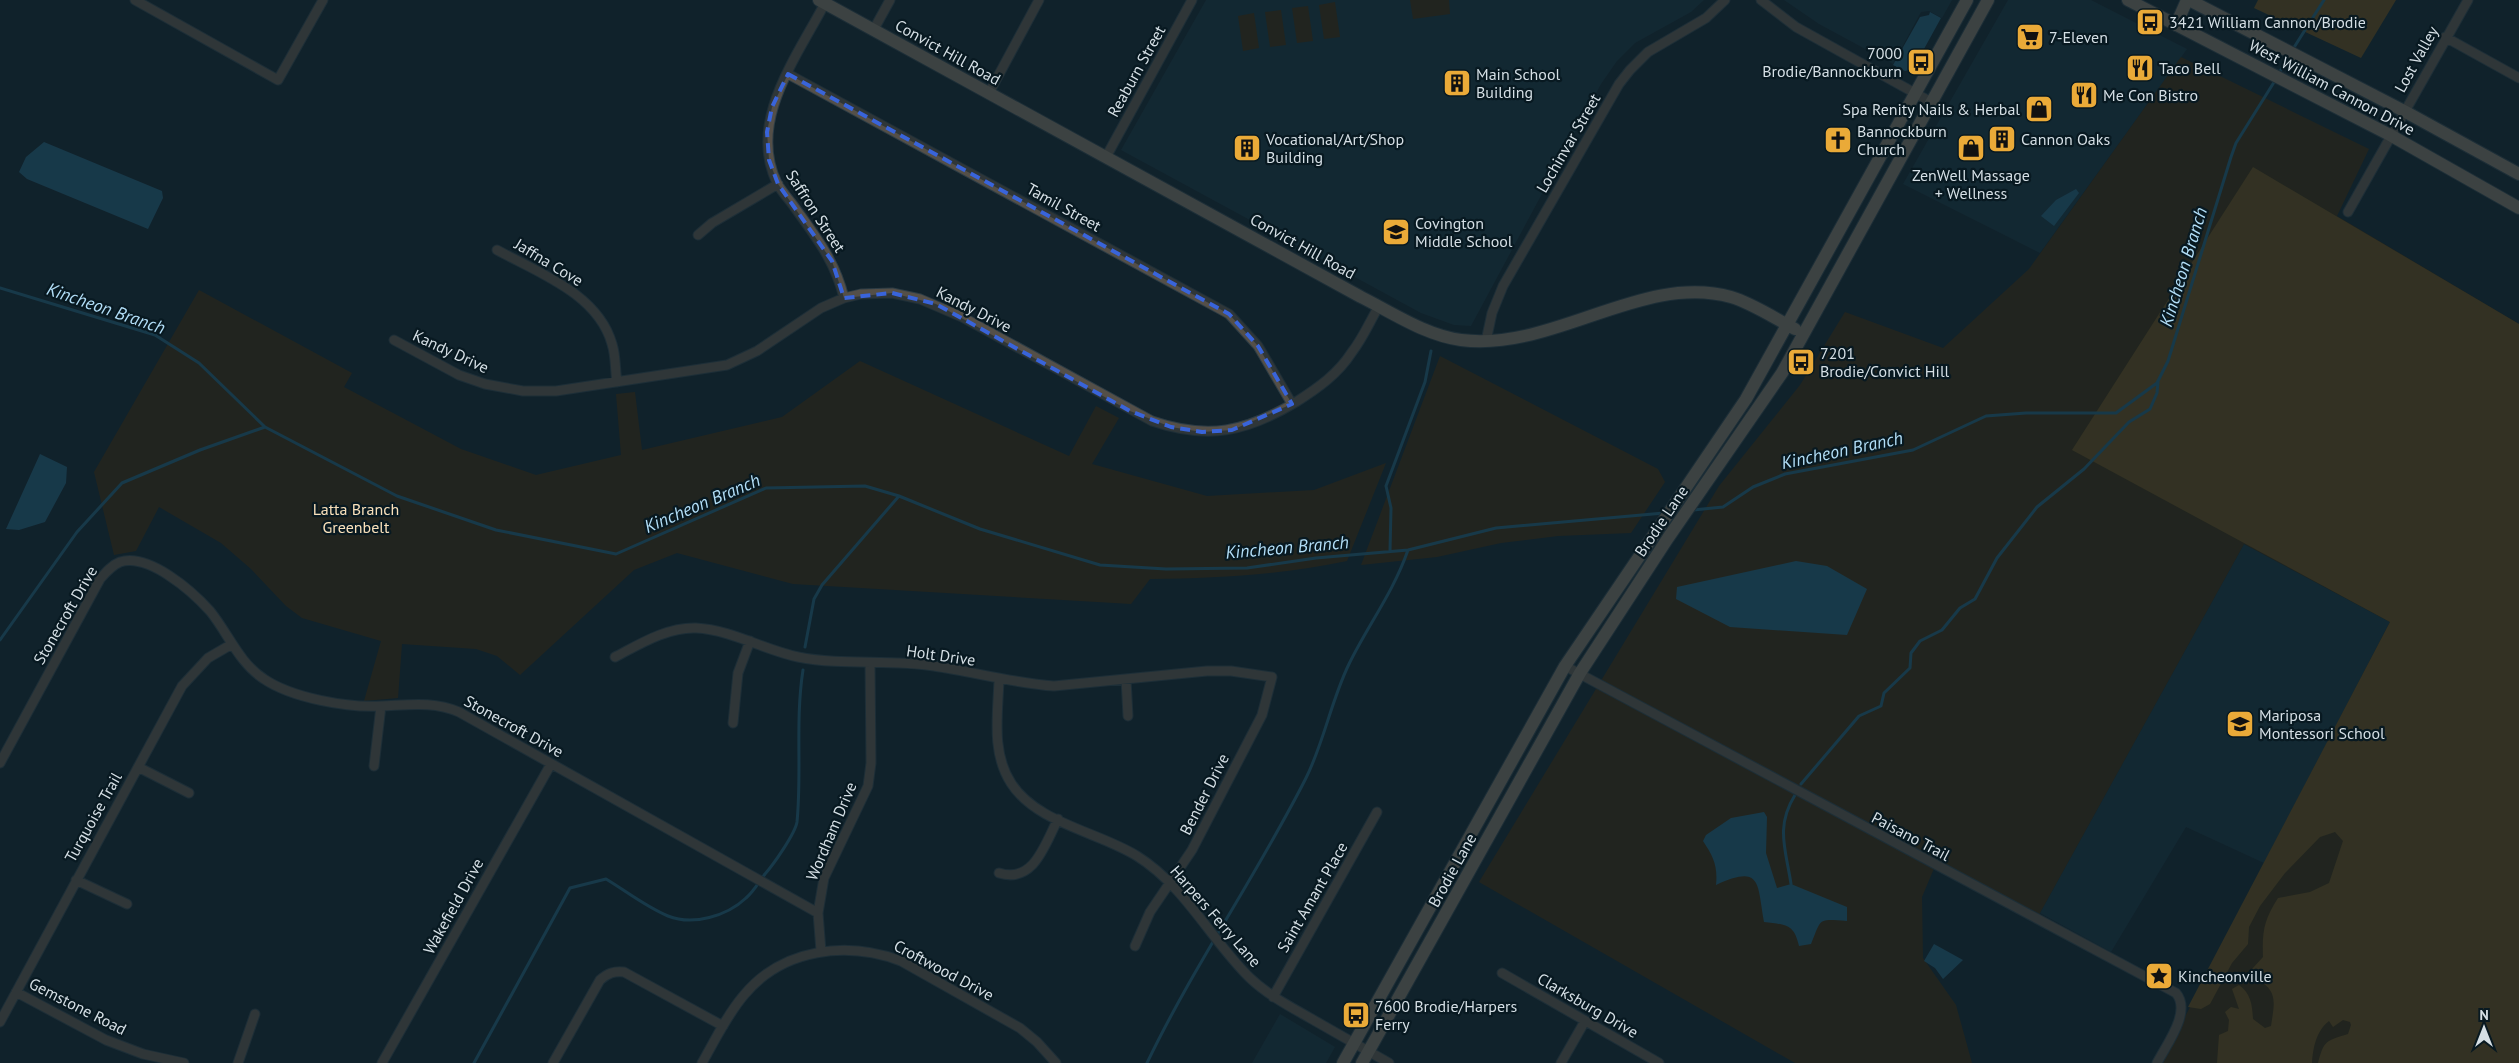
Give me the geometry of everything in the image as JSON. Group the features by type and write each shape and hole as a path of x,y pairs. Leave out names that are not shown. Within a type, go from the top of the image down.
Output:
{"main road":[{"name":"Brodie Lane","path":"1342,1063 1565,666 1654,538 1746,399 1789,325 1967,0"},
{"name":"Brodie Lane","path":"1362,1063 1580,673 1668,538 1782,373 1988,0"},
{"name":"West William Cannon Drive","path":"2128,0 2390,136 2519,208"},
{"name":"West William Cannon Drive","path":"2188,0 2404,111 2519,174"},
{"path":"2176,25 2188,0"},
{"name":"Convict Hill Road","path":"822,2 1415,326 1436,334 1462,340 1519,337 1656,297 1686,292 1730,297 1804,333"}],"street":[{"path":"136,0 278,80 323,0"},
{"path":"874,29 890,0"},
{"path":"989,93 1040,0"},
{"name":"Reaburn Street","path":"1106,157 1192,0"},
{"name":"Lochinvar Street","path":"1486,340 1492,312 1503,286 1619,84 1648,52 1706,18 1725,0"},
{"path":"1761,0 1796,27 1931,102"},
{"name":"Lost Valley","path":"2348,212 2445,37 2468,0"},
{"name":"Saffron Street","path":"822,2 772,107 767,132 769,160 778,184 832,261 844,298"},
{"path":"2445,37 2519,78"},
{"name":"Tamil Street","path":"788,74 1229,314 1258,346 1292,404"},
{"path":"698,235 712,223 778,184"},
{"name":"Jaffna Cove","path":"497,250 572,291 590,306 604,323 613,345 617,382"},
{"name":"Kandy Drive","path":"394,340 460,375 506,389 556,391 727,365 757,351 820,308 844,298 861,294 892,293 936,304 1130,411 1171,427 1202,432 1232,430 1264,420 1313,392 1352,353 1379,306"},
{"name":"Stonecroft Drive","path":"0,763 100,578 110,568 120,562 136,560 152,566 187,589 210,612 252,669 265,680 282,688 344,706 382,706 414,703 446,706 818,913"},
{"name":"Holt Drive","path":"614,657 656,636 676,630 696,628 750,641 797,657 934,666 999,679 1054,686 1208,671 1231,671 1272,677"},
{"path":"733,723 738,673 750,641"},
{"name":"Turquoise Trail","path":"0,1022 138,767 191,674 208,658 232,644"},
{"name":"Wordham Drive","path":"821,951 818,913 824,878 868,786 871,763 870,663"},
{"name":"Paisano Trail","path":"1565,666 2068,937 2176,993 2181,1002 2181,1015 2157,1063"},
{"name":"Bender Drive","path":"1135,946 1150,912 1192,850 1262,715 1272,677"},
{"name":"Harpers Ferry Lane","path":"999,679 997,740 1004,770 1022,798 1037,809 1137,856 1155,869 1253,980 1273,996 1389,1063"},
{"path":"1126,679 1128,716"},
{"path":"374,766 382,706"},
{"name":"Wakefield Drive","path":"382,1063 550,764"},
{"path":"138,767 190,794"},
{"name":"Saint Amant Place","path":"1273,996 1377,812"},
{"path":"1000,873 1012,877 1020,875 1033,866 1058,819"},
{"path":"76,880 127,904"},
{"name":"Croftwood Drive","path":"702,1063 733,1008 760,979 791,960 821,951 866,951 901,961 1020,1028 1037,1042 1056,1063"},
{"path":"552,1063 600,980 606,974 616,971 624,972 723,1026"},
{"name":"Clarksburg Drive","path":"1502,973 1659,1063"},
{"name":"Gemstone Road","path":"16,992 106,1040 143,1054 184,1063"},
{"path":"238,1063 256,1014"},
{"path":"1561,1063 1585,1021"}],"highlighted area":[{"path":"788,74 1229,314 1258,346 1292,404 1232,430 1202,432 1171,427 1130,411 936,304 892,293 844,298 832,261 778,184 769,160 767,132 772,107"}],"shaded area":[{"name":"Covington Middle School","path":"1206,0 1704,0 1691,12 1635,43 1617,61 1601,84 1471,326 1454,325 1421,313 1121,150"},
{"path":"1784,0 1952,0 1942,18 1929,11 1921,12 1893,64 1819,24"},
{"name":"Cannon Oaks","path":"2008,0 2091,0 2187,49 2040,253 1903,184"},
{"path":"2258,0 2396,0 2361,58 2254,8"},
{"path":"2253,167 2519,324 2519,1063 2318,1063 2327,1042 2348,1034 2350,1022 2343,1020 2333,1027 2329,1021 2321,1030 2314,1046 2312,1063 2217,1063 2219,1035 2228,1031 2229,1020 2225,1012 2231,1007 2239,1009 2232,989 2239,985 2243,988 2250,1000 2253,1019 2265,1028 2271,1026 2274,1005 2272,993 2269,988 2257,980 2252,969 2263,957 2263,940 2267,919 2278,898 2310,892 2329,883 2343,841 2335,832 2320,837 2285,873 2260,906 2249,927 2248,944 2232,963 2210,1004 2201,1009 2188,1007 2390,622 2072,450"},
{"name":"Mariposa Montessori School","path":"2244,544 2390,622 2264,863 2186,827 2111,952 2040,913"},
{"path":"1280,1014 1335,1047 1326,1063 1252,1063"}],"green space":[{"path":"1410,0 1449,0 1450,14 1413,19"},
{"path":"1335,2 1340,37 1324,39 1319,5"},
{"path":"1308,6 1313,41 1297,43 1292,8"},
{"path":"1281,10 1286,45 1270,47 1265,12"},
{"path":"1254,13 1259,48 1243,51 1238,16"},
{"path":"2181,57 2369,149 2337,216 2519,324 2519,1063 2161,1063 2390,622 2244,544 2040,913 2038,921 1935,866 1922,897 1923,958 1956,1005 1972,1063 1795,1063 1479,882 1719,486 1800,385 1845,312 1943,348 2029,269"},
{"name":"Latta Branch Greenbelt","path":"199,290 352,373 344,387 461,449 536,475 621,455 616,394 635,392 642,450 782,417 860,361 1069,456 1096,406 1119,418 1092,464 1207,496 1314,490 1386,463 1347,561 1298,570 1249,575 1150,579 1131,604 793,584 677,553 634,570 520,675 497,656 476,649 402,644 398,698 364,701 381,641 302,618 286,606 251,569 221,543 159,507 136,551 114,555 94,472"},
{"path":"1440,356 1658,469 1665,482 1631,533 1558,536 1501,543 1437,557 1361,565"}],"water":[{"path":"1930,12 1941,18 1913,69 1905,71 1893,65 1920,17 1929,15"},
{"path":"44,142 162,191 163,198 148,229 27,179 19,172 26,157"},
{"path":"2076,189 2079,193 2054,226 2041,216 2056,200"},
{"path":"40,454 67,467 66,483 45,522 19,530 6,529"},
{"path":"1796,561 1827,566 1867,589 1847,635 1730,627 1676,599 1677,587"},
{"path":"1764,812 1767,817 1766,853 1777,888 1791,884 1847,907 1847,921 1830,920 1822,922 1811,944 1799,946 1797,938 1788,926 1764,922 1758,888 1755,881 1750,877 1742,876 1716,885 1714,861 1703,841 1706,835 1731,818"},
{"path":"1934,944 1963,960 1943,979 1935,968 1924,961"}],"waterway":[{"name":"Kincheon Branch","path":"2293,49 2324,0"},
{"name":"Kincheon Branch","path":"2279,73 2290,55"},
{"name":"Kincheon Branch","path":"1693,510 1723,507 1753,487 1785,474 1913,450 1986,416 2026,413 2116,413 2157,383 2168,361 2236,143 2276,79"},
{"name":"Kincheon Branch","path":"0,288 155,335 199,363 265,427 397,496 496,530 616,554 766,488 865,486 899,496 980,529 1100,565 1166,569 1247,568 1316,558 1408,550 1496,528 1664,513"},
{"path":"1390,551 1391,508 1386,486 1425,382 1431,351"},
{"path":"1801,784 1859,716 1881,706 1884,693 1910,668 1911,653 1920,641 1942,630 1960,608 1975,599 1997,558 2037,507 2084,469 2129,422 2150,409 2157,393 2158,382"},
{"path":"0,640 77,532 122,483 200,450 265,427"},
{"path":"805,647 814,599 822,585 899,496"},
{"path":"1147,1063 1185,991 1267,850 1306,778 1349,664 1388,595 1408,550"},
{"path":"474,1063 570,888 606,879 644,904 668,916 688,920 720,914 738,904 751,893 783,849 797,822 799,708 803,670"},
{"path":"1791,884 1785,849 1784,828 1785,818 1795,795"}],"place":[{"name":"3421 William Cannon/Brodie","path":"2150,22"},
{"name":"7-Eleven","path":"2030,37"},
{"name":"7000 Brodie/Bannockburn","path":"1921,62"},
{"name":"Taco Bell","path":"2140,68"},
{"name":"Main School Building","path":"1457,83"},
{"name":"Me Con Bistro","path":"2084,95"},
{"name":"Spa Renity Nails & Herbal","path":"2039,109"},
{"name":"Cannon Oaks","path":"2002,139"},
{"name":"Bannockburn Church","path":"1838,140"},
{"name":"Vocational/Art/Shop Building","path":"1247,148"},
{"name":"ZenWell Massage + Wellness","path":"1971,148"},
{"name":"Covington Middle School","path":"1396,232"},
{"name":"7201 Brodie/Convict Hill","path":"1801,362"},
{"name":"Mariposa Montessori School","path":"2240,724"},
{"name":"Kincheonville","path":"2159,976"},
{"name":"7600 Brodie/Harpers Ferry","path":"1356,1015"}]}
